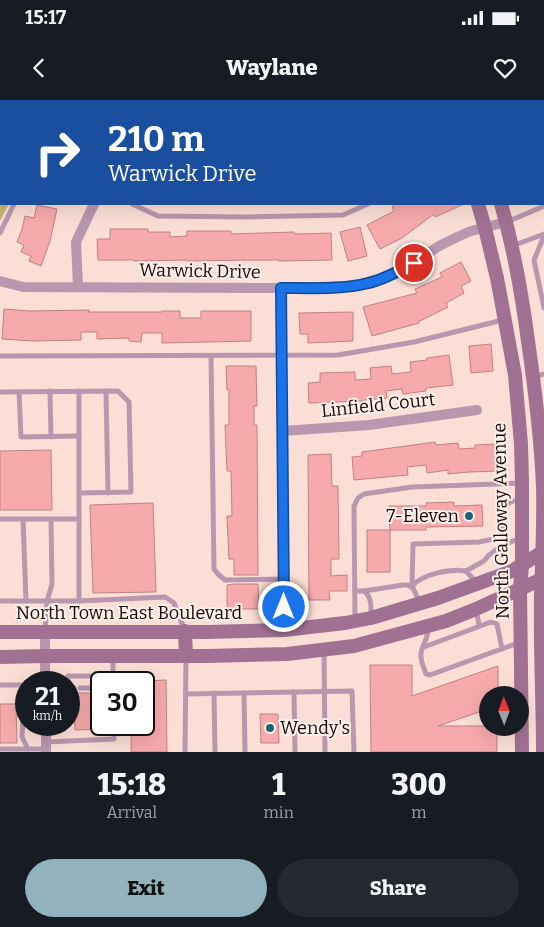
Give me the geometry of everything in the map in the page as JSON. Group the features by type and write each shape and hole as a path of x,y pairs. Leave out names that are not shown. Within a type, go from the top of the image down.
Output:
{"main road":[{"name":"North Galloway Avenue","path":"478,205 497,278 515,380 521,444 522,752"},
{"path":"501,205 539,376 544,488 543,752"},
{"path":"515,380 539,376"},
{"name":"North Town East Boulevard","path":"0,632 284,630 355,621 420,604 478,584 512,571 544,552"},
{"path":"0,657 287,654 354,646 446,621 543,579"},
{"path":"371,618 377,640"},
{"path":"186,631 186,656"}],"street":[{"path":"78,286 76,242 94,205"},
{"name":"Warwick Drive","path":"0,281 23,287 281,288 349,286 368,283 394,273 414,263 457,236 506,222"},
{"path":"281,288 284,630"},
{"name":"Linfield Court","path":"283,431 369,425 477,410"},
{"path":"45,632 46,671"}],"lane":[{"path":"0,233 14,205"},
{"path":"134,205 158,216 244,217 343,215 366,205"},
{"path":"506,222 544,206"},
{"path":"512,247 544,235"},
{"path":"544,235 534,260 544,308"},
{"path":"0,356 338,356 414,342 504,320"},
{"path":"211,356 214,569 225,580 284,579"},
{"path":"50,391 51,436"},
{"path":"78,391 79,601"},
{"path":"106,391 108,493"},
{"path":"0,392 118,391 129,402 131,492 79,493"},
{"path":"19,392 21,437 79,436"},
{"path":"355,621 354,506 358,498 364,494 412,486 522,484"},
{"path":"503,545 503,512 505,507 508,503 522,498"},
{"path":"0,519 79,518"},
{"path":"23,519 26,601"},
{"path":"45,632 47,601 52,584 51,519"},
{"path":"420,604 412,586 413,544 479,542 503,537"},
{"path":"354,591 403,585 412,586 420,580 441,572 452,570 466,571 484,561 503,545 522,538"},
{"path":"466,571 478,584"},
{"path":"364,591 370,599 371,618"},
{"path":"0,601 79,601 165,597 174,603 186,631"},
{"path":"476,609 479,625"},
{"path":"424,647 488,622 497,624 502,649"},
{"path":"426,626 428,635 420,655 426,674 521,642"},
{"path":"324,650 325,752"},
{"path":"113,656 113,671"},
{"path":"185,752 186,656"},
{"path":"0,685 15,685"},
{"path":"80,688 90,688"},
{"path":"186,694 352,691 354,752"},
{"path":"294,692 295,752"},
{"path":"214,693 215,752"},
{"path":"244,693 245,752"},
{"path":"22,736 28,749"},
{"path":"0,750 114,740 114,736"}],"shaded area":[{"path":"0,205 8,205 0,221"}],"building":[{"path":"37,205 57,209 50,241 41,266 29,261 31,256 21,252 24,245 17,242 25,216 34,218"},
{"path":"395,205 462,205 435,217 434,214 402,238 380,249 367,225 394,211 392,207"},
{"path":"360,227 367,256 348,261 340,232"},
{"path":"110,229 148,229 148,232 170,232 170,237 187,236 187,231 231,231 231,234 331,233 332,260 98,260 97,239 110,239"},
{"path":"461,262 471,281 461,286 464,293 446,303 448,307 419,323 372,336 363,307 417,293 415,289 442,277 440,273"},
{"path":"4,309 30,311 89,310 89,312 180,311 180,318 201,318 201,311 251,311 251,341 162,343 162,333 142,333 141,342 129,341 129,338 97,339 97,332 81,332 81,340 33,341 2,339"},
{"path":"353,312 353,341 308,343 308,334 300,334 299,313"},
{"path":"491,344 493,371 471,373 469,346"},
{"path":"449,355 453,385 426,388 426,391 403,394 402,389 386,391 387,398 364,401 309,403 308,383 320,382 320,373 355,372 355,380 371,379 370,368 391,366 392,374 411,372 410,362"},
{"path":"226,366 256,366 257,406 254,406 254,425 257,425 258,575 234,575 234,559 229,559 227,516 232,516 231,471 227,471 225,425 229,425 229,390 227,390"},
{"path":"435,442 436,445 458,443 459,449 475,448 475,445 499,444 500,471 448,474 448,470 427,473 426,465 407,467 408,475 354,480 352,457 362,456 362,452"},
{"path":"51,450 52,510 0,510 0,451"},
{"path":"331,454 332,486 338,486 339,559 331,559 331,576 347,575 347,591 329,591 330,600 309,600 308,455"},
{"path":"454,502 454,506 482,505 483,526 426,527 426,530 390,530 389,506 426,506 426,503"},
{"path":"153,503 156,592 93,593 90,505"},
{"path":"367,530 390,530 390,572 367,572"},
{"path":"258,584 259,609 227,609 227,585"},
{"path":"370,665 412,665 412,696 498,666 498,686 479,686 479,712 438,726 479,726 479,736 497,736 497,752 371,752"},
{"path":"155,680 166,680 167,752 131,752 131,736 155,736"},
{"path":"80,693 90,693 90,729 80,730"},
{"path":"0,704 15,704 15,736 17,736 17,743 0,743"},
{"name":"Wendy's","path":"260,714 278,714 279,743 261,743"}],"place":[{"name":"7-Eleven","path":"469,516"},
{"name":"Wendy's","path":"270,728"}],"route":[{"path":"284,607 281,288 349,286 368,283 414,263"}]}
